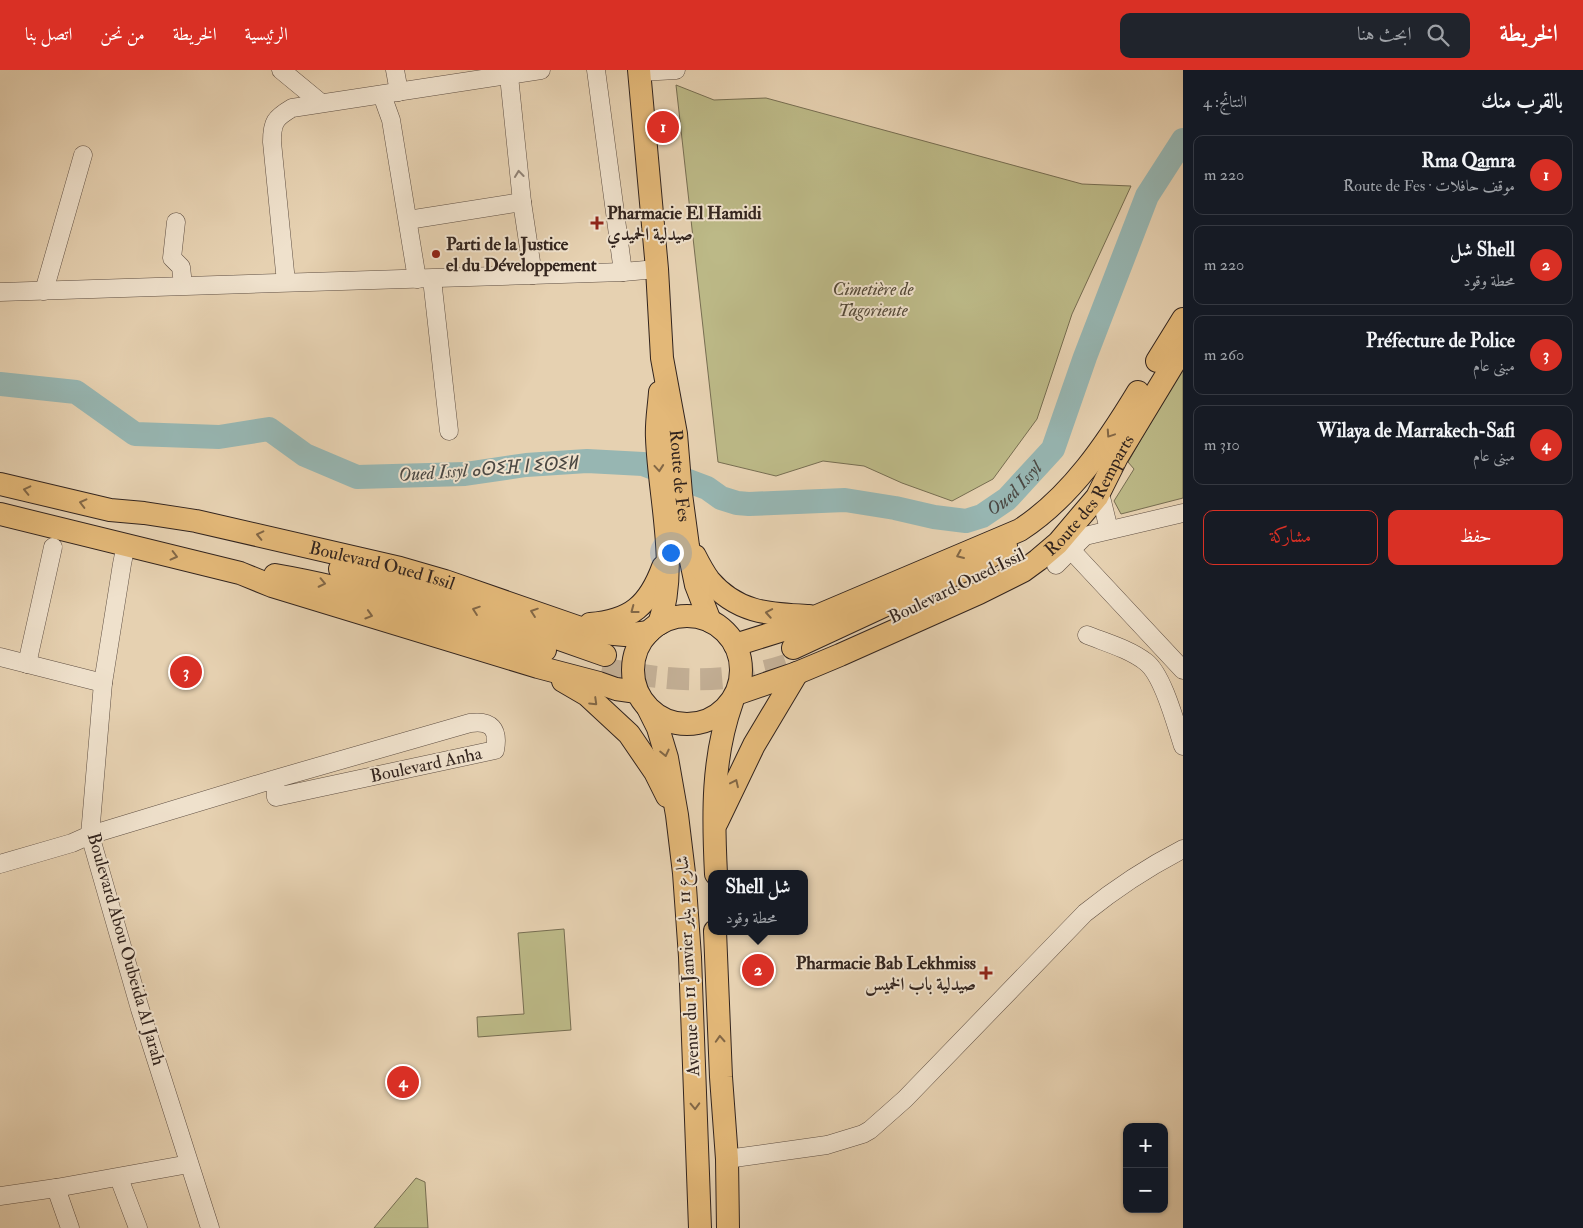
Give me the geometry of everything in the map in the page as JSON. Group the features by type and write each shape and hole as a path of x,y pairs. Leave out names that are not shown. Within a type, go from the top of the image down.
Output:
{"main road":[{"name":"Route de Fes","path":"640,71 657,269 671,497 667,554 667,589 664,609 654,628"},
{"name":"Route des Remparts","path":"735,645 783,630 818,616 1020,530 1048,508 1087,467 1130,406 1183,319"},
{"name":"Route des Remparts","path":"734,697 795,661 978,593 1023,571 1058,543 1096,496 1117,457 1183,348"},
{"name":"Boulevard Oued Issil","path":"795,661 979,579 1028,553 1061,522 1117,457"},
{"name":"Boulevard Oued Issil","path":"0,484 110,510 144,513 196,522 400,568 445,581 592,632 625,635 654,628"},
{"name":"Route de Fes","path":"671,497 688,546 696,585 710,621"},
{"name":"Boulevard Oued Issil","path":"110,510 151,528 320,564 389,582 464,605 604,661 324,583 276,574 240,572"},
{"name":"Boulevard Oued Issil","path":"0,514 240,572 272,586 538,667 600,683 642,700"},
{"name":"Boulevard Oued Issil","path":"795,661 906,596 979,564 1003,549 1020,530"},
{"path":"688,546 708,578 719,591 734,602 752,610 776,614 818,616"},
{"path":"570,625 612,622 624,617 644,603 652,592 667,554"},
{"path":"682,616 695,616 710,621 723,630 735,645 739,656 740,680 734,697 725,710 699,724 677,724 666,721 655,715 642,700 633,677 634,661 638,646 654,628 670,619 682,616"},
{"path":"715,827 795,661"},
{"path":"538,667 587,695 629,734 655,772 677,815"},
{"name":"Avenue du 11 Janvier شارع 11 يناير","path":"716,870 714,800 716,770 722,732 734,697"},
{"name":"Avenue du 11 Janvier شارع 11 يناير","path":"642,700 663,741 677,815 685,882 690,957 700,1228"},
{"name":"Avenue du 11 Janvier شارع 11 يناير","path":"716,935 721,1077 727,1159 728,1228"}],"street":[{"path":"281,70 321,103"},
{"path":"395,70 390,93 391,120 408,220 425,279 449,431"},
{"path":"286,282 272,142 274,123 278,117 292,108 390,93 455,77 509,76 541,70"},
{"path":"596,70 623,272"},
{"path":"640,71 676,70"},
{"path":"509,76 522,202 533,275"},
{"path":"44,291 83,155"},
{"path":"408,220 522,202"},
{"path":"176,222 172,258 181,267 183,286"},
{"path":"0,292 425,279 623,272 657,269"},
{"path":"1096,496 1102,501 1109,530"},
{"path":"1056,565 1085,536 1183,513"},
{"name":"Boulevard Abou Oubeida Al Jarah","path":"126,544 103,683 90,835 140,1008 210,1228"},
{"path":"27,664 53,547"},
{"path":"1072,550 1183,670"},
{"path":"1087,635 1118,647 1146,662 1153,669 1163,688 1183,746"},
{"path":"0,657 103,683"},
{"name":"Boulevard Anha","path":"0,864 275,779 470,723 487,723 492,726 496,735 495,750 276,796 275,779"},
{"path":"727,1159 827,1145 870,1130 905,1099 1085,913 1111,892 1183,849"},
{"path":"0,1196 120,1178 189,1164"},
{"path":"120,1178 138,1228"},
{"path":"56,1188 70,1228"}],"green space":[{"name":"Cimetière de Tagoriente","path":"676,85 714,100 766,98 1082,184 1131,186 1072,314 1037,419 993,479 952,501 902,483 864,466 823,461 776,476 718,462"},
{"path":"1183,366 1183,498 1121,514 1114,501 1134,469 1128,462"},
{"path":"564,929 571,1030 478,1037 477,1017 524,1014 518,933"},
{"path":"416,1178 425,1182 428,1228 374,1228"}],"waterway":[{"name":"Oued Issyl","path":"0,384 76,392 135,434 219,437 269,429 305,455 357,477 465,474 526,465 587,461 643,464 707,488 721,498 737,503 845,500 895,508 934,517 966,521 982,516 1007,499 1053,449 1085,357 1147,196 1183,140"}],"tunnel":[{"path":"602,668 676,679 699,679 747,675 795,662"}],"place":[{"name":"Rma Qamra","path":"663,127"},
{"name":"Pharmacie El Hamidi صيدلية الحميدي","path":"597,223"},
{"name":"Parti de la Justice el du Développement","path":"436,254"},
{"name":"Préfecture de Police","path":"186,672"},
{"name":"Shell شل","path":"758,970"},
{"name":"Pharmacie Bab Lekhmiss صيدلية باب الخميس","path":"986,973"},
{"name":"Wilaya de Marrakech-Safi","path":"403,1082"}],"water label":[{"name":"Oued Issyl ⴰⵙⵉⴼ ⵏ ⵉⵙⵉⵍ","path":"488,469"}]}
